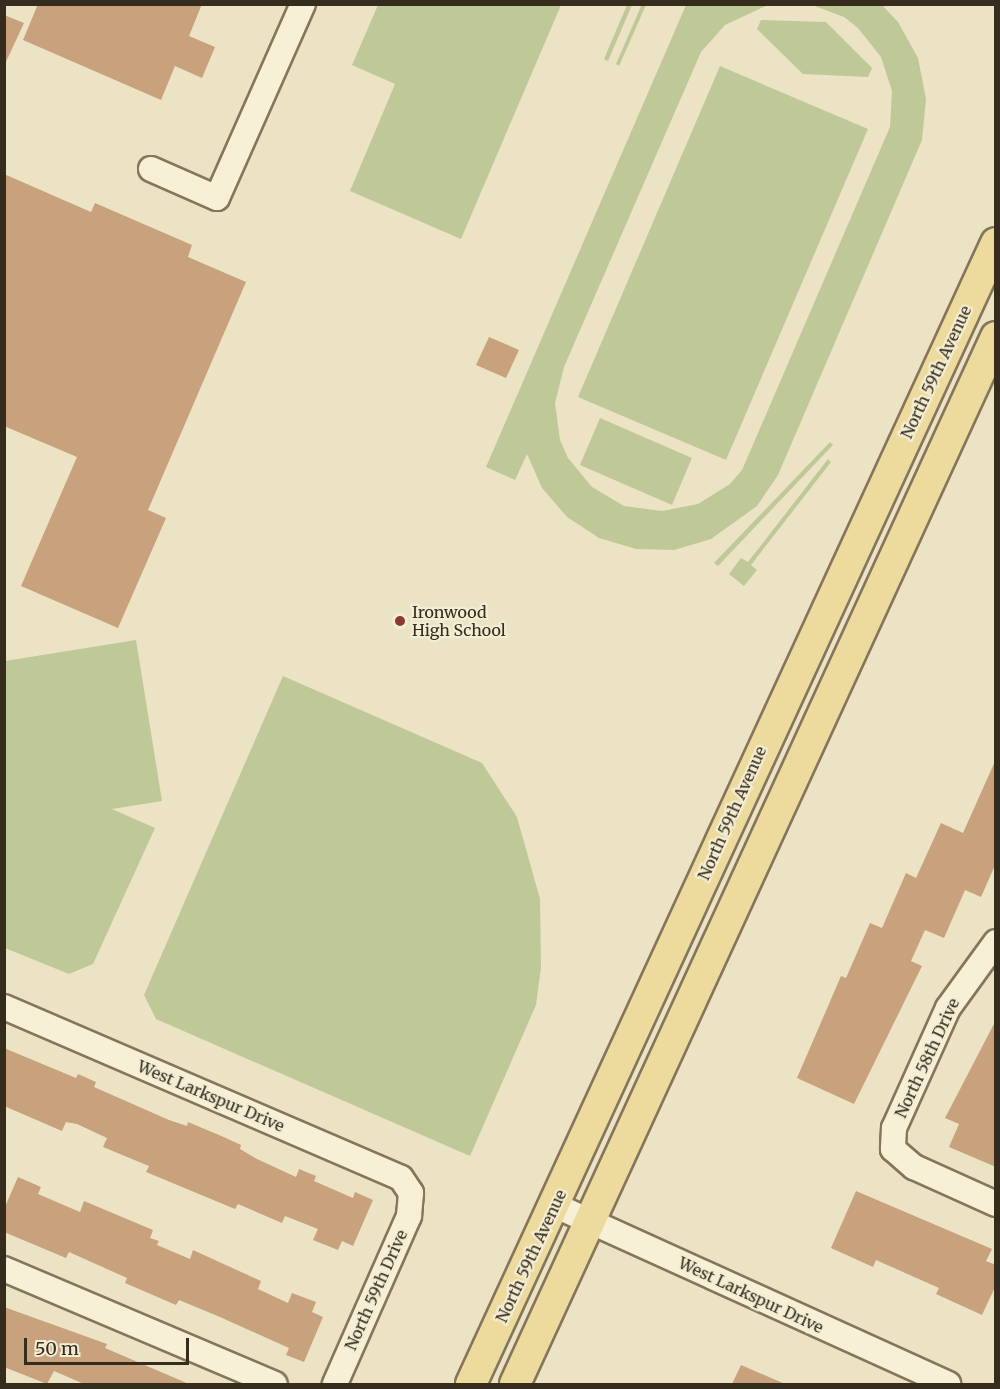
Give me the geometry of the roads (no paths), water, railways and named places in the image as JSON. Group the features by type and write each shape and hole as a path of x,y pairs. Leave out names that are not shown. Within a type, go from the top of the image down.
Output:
{"main road":[{"name":"North 59th Avenue","path":"471,1384 996,243"},
{"path":"515,1384 996,337"},
{"path":"805,655 816,690 813,733"}],"street":[{"path":"151,169 217,198 303,4"},
{"name":"North 58th Drive","path":"996,942 948,1008 894,1128 893,1149 914,1167 996,1204"},
{"name":"West Larkspur Drive","path":"4,1007 401,1178 411,1193"},
{"name":"North 59th Drive","path":"335,1384 409,1216 411,1193"},
{"name":"West Larkspur Drive","path":"554,1205 948,1384"},
{"path":"4,1269 275,1384"}],"place":[{"name":"Ironwood High School","path":"400,621"}]}
